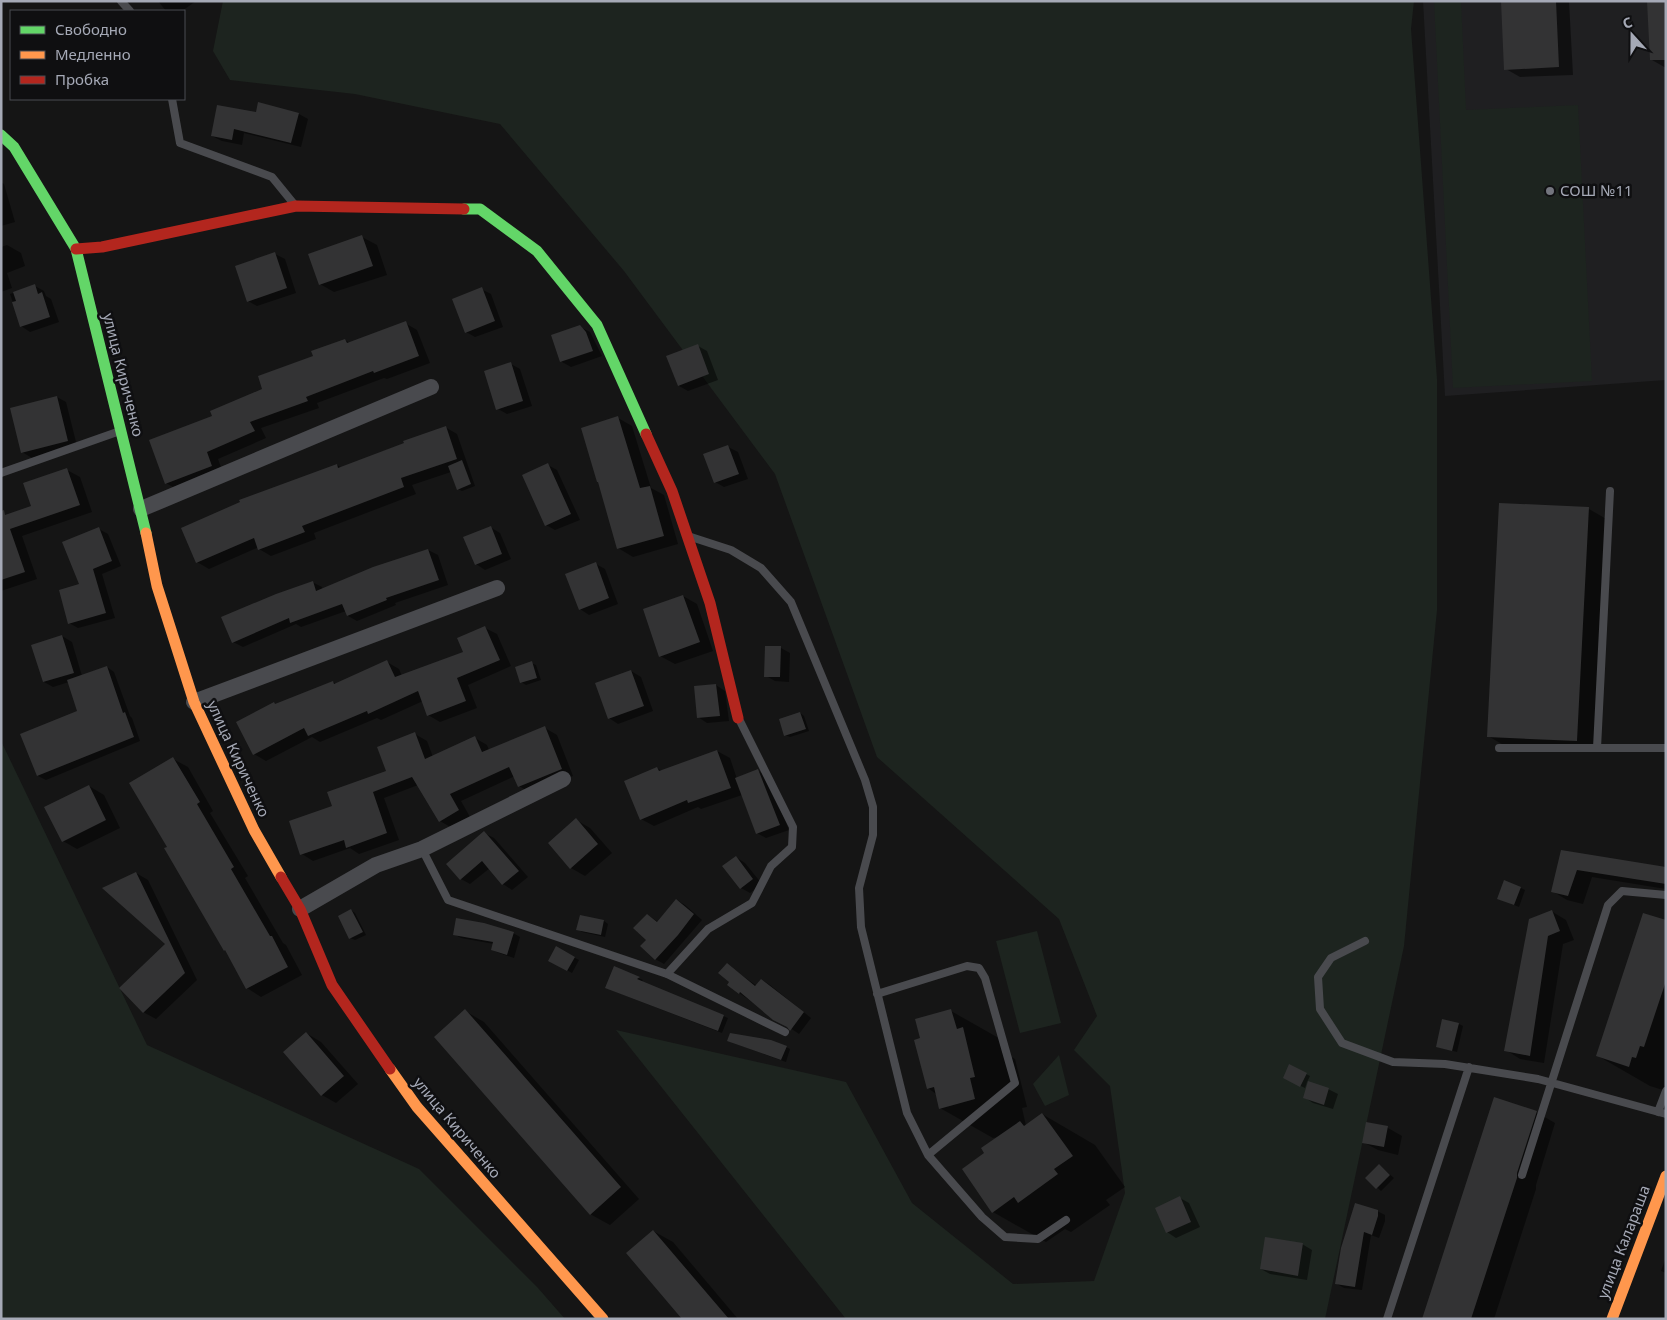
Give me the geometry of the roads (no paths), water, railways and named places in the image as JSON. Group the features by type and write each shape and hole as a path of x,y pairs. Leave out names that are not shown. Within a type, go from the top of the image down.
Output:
{"street":[{"name":"улица Кириченко","path":"1,136 14,147 76,248 141,509 157,586 194,702 254,830 300,909 332,985 416,1108 603,1319"},
{"path":"76,248 102,247 296,206 480,209 537,251 597,325 672,491 710,603 738,718"},
{"path":"141,509 430,387"},
{"path":"194,702 498,588"},
{"path":"300,909 376,865 422,850 563,778"},
{"name":"улица Калараша","path":"1612,1319 1666,1176"}],"lane":[{"path":"172,100 180,143 272,177 296,206"},
{"path":"1,472 122,430"},
{"path":"1597,748 1610,492"},
{"path":"687,536 731,550 761,568 791,602 864,780 873,807 873,835 859,888 861,927 907,1114 928,1155 982,1217 1005,1238 1038,1239 1066,1220"},
{"path":"667,974 708,929 752,903 771,866 792,847 793,827 738,718"},
{"path":"1499,748 1666,748"},
{"path":"422,850 448,900 667,974 785,1032"},
{"path":"1522,1176 1608,905 1622,891 1666,896"},
{"path":"1365,941 1331,958 1318,977 1320,1009 1342,1043 1393,1062 1445,1064 1538,1079 1662,1113 1666,1091"},
{"path":"877,994 967,966 979,968 985,978 1015,1083 928,1155"},
{"path":"1387,1319 1469,1068"}],"place":[{"name":"СОШ №11","path":"1550,191"}]}
